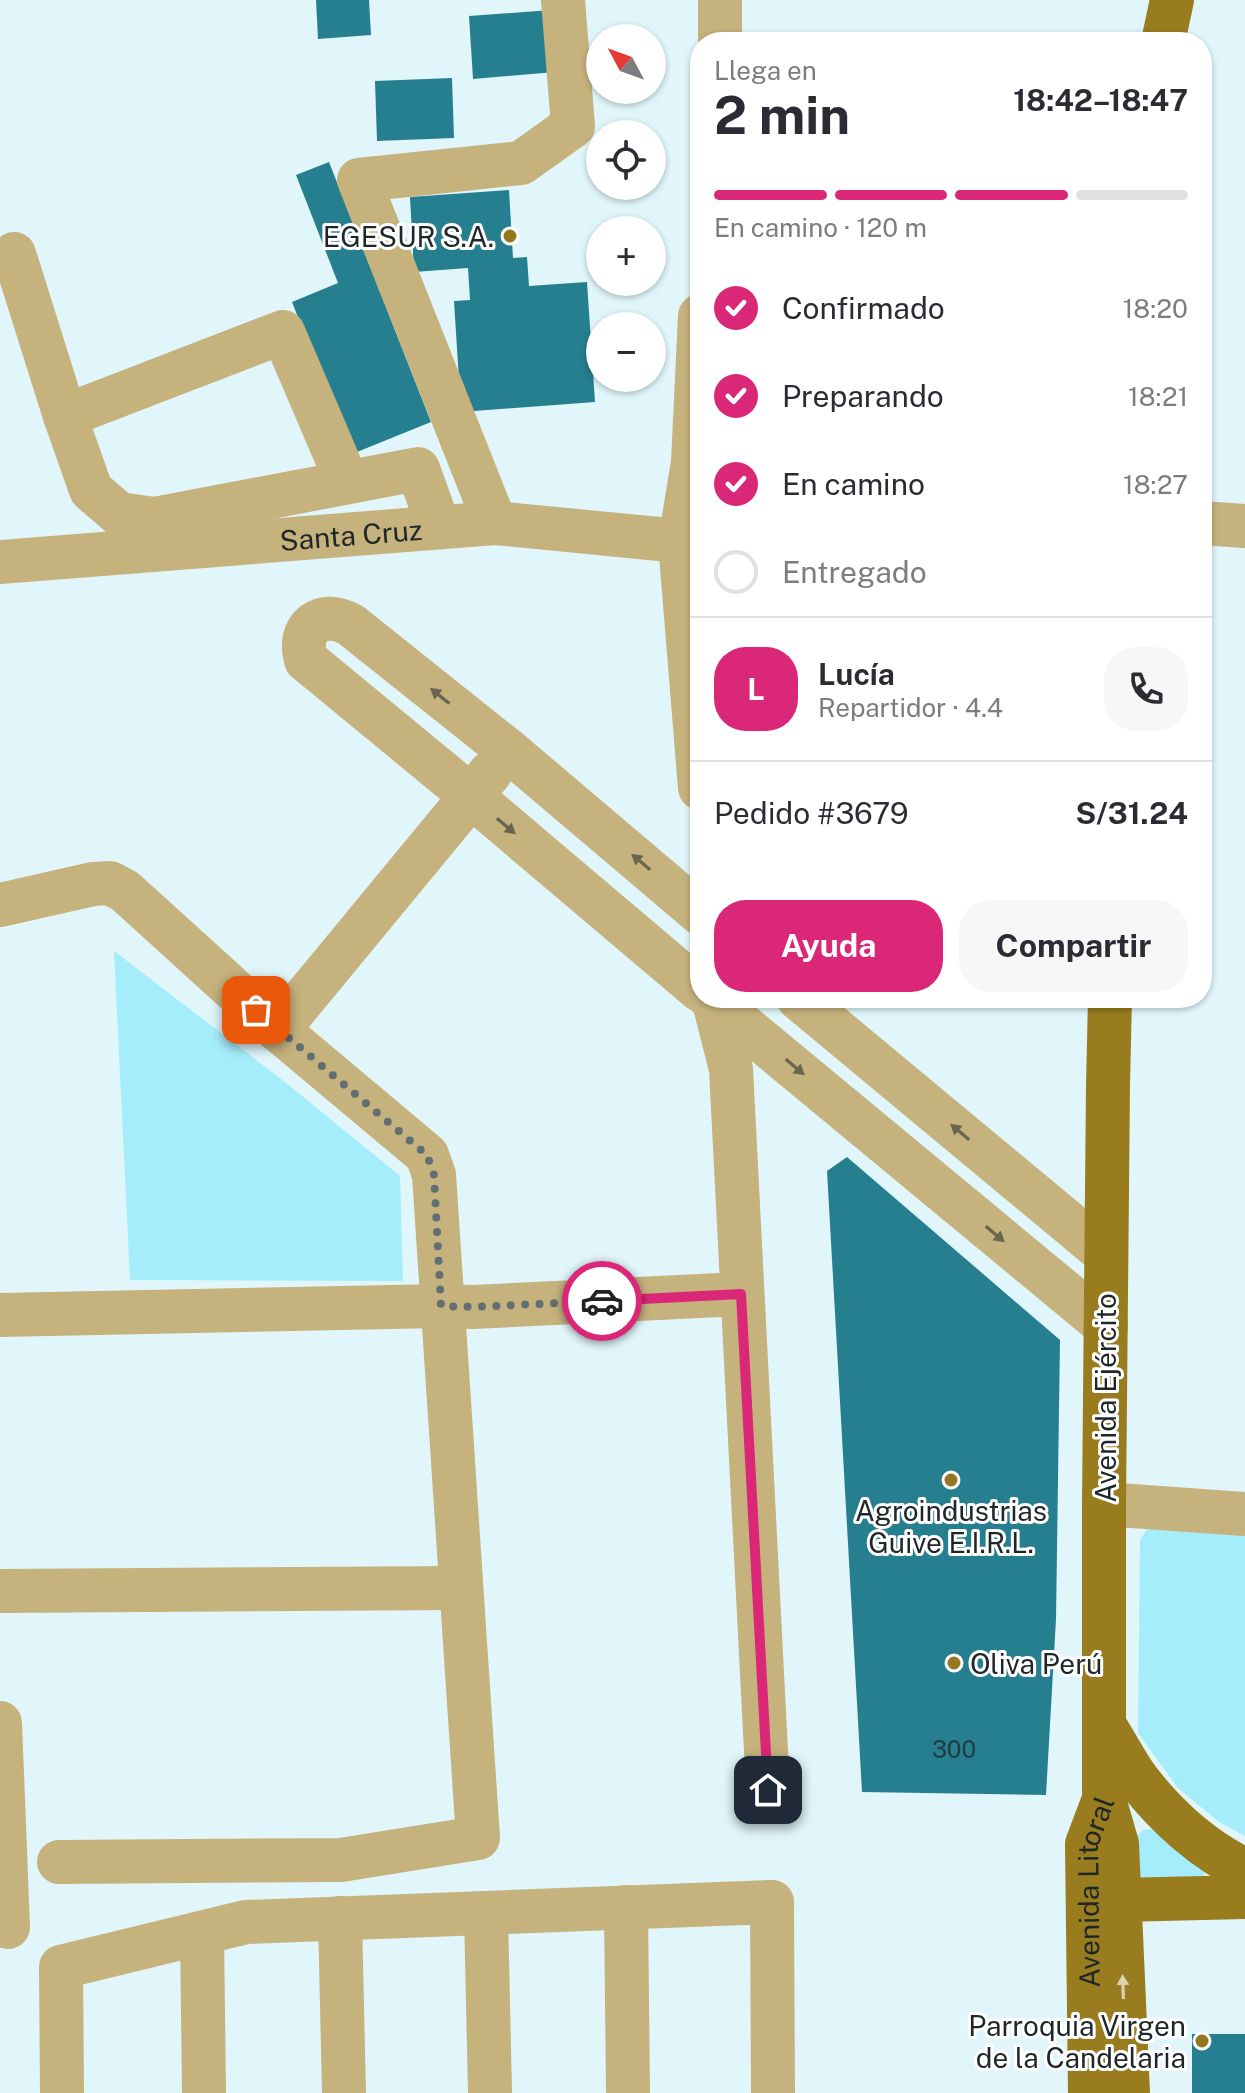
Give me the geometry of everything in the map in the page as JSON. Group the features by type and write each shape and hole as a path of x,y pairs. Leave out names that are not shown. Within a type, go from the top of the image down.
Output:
{"main road":[{"path":"1165,32 1172,0"},
{"name":"Avenida Ejército","path":"1104,1799 1110,1008"},
{"path":"1106,1728 1139,1781 1184,1829 1227,1861 1245,1870"},
{"name":"Avenida Litoral","path":"1104,1799 1117,1844 1128,2093"},
{"name":"Avenida Litoral","path":"1090,2093 1087,1844 1104,1799"},
{"path":"1120,1900 1245,1897"}],"street":[{"path":"495,523 359,180 521,163 573,126 563,0"},
{"path":"720,0 720,32"},
{"path":"14,254 91,490 119,514 154,519 418,469 439,527"},
{"path":"65,416 283,332 347,482"},
{"name":"Santa Cruz","path":"0,562 495,523 690,543"},
{"path":"1212,524 1245,526"},
{"path":"690,905 509,751 351,625 329,617 317,621 308,629 303,639 306,660 690,981"},
{"path":"278,1030 509,751"},
{"path":"0,905 93,884 110,883 125,891 278,1030 427,1155 434,1175 478,1838 341,1860 59,1862"},
{"path":"721,1008 1106,1326"},
{"path":"810,1008 1106,1254"},
{"path":"750,1035 741,1294 768,1790"},
{"path":"0,1315 489,1307 741,1294"},
{"path":"1104,1504 1245,1514"},
{"path":"0,1591 460,1588"},
{"path":"0,1723 8,1927 0,1925"},
{"path":"62,2093 61,1967 246,1922 772,1902 773,2093"},
{"path":"626,1907 628,2093"},
{"path":"486,1913 490,2093"},
{"path":"340,1918 344,2093"},
{"path":"202,1933 204,2093"}],"shaded area":[{"path":"114,951 285,1082 400,1176 403,1281 130,1280"},
{"path":"1151,1523 1245,1532 1245,1836 1219,1822 1178,1788 1138,1733 1140,1540"},
{"path":"1154,1829 1204,1862 1204,1878 1144,1881 1134,1873 1136,1837 1143,1830"}],"building":[{"path":"316,0 369,0 371,35 318,39"},
{"path":"551,10 555,72 473,79 469,16"},
{"path":"452,78 454,138 377,141 375,81"},
{"path":"329,162 431,422 352,454 292,302 338,283 296,175"},
{"path":"509,190 513,258 527,257 529,286 586,282 589,312 586,312 586,392 594,392 595,402 461,412 454,301 470,300 468,268 414,272 410,197"},
{"name":"Agroindustrias Guive E.I.R.L.","path":"847,1157 1060,1340 1056,1619 1046,1795 862,1792 827,1171"},
{"path":"1192,2034 1245,2034 1245,2093 1192,2093"}],"way so far":[{"path":"256,1010 427,1155 434,1175 441,1306 602,1301"}],"place":[{"name":"EGESUR S.A.","path":"510,236"},
{"name":"Agroindustrias Guive E.I.R.L.","path":"951,1480"},
{"name":"Oliva Perú","path":"954,1663"},
{"name":"Parroquia Virgen de la Candelaria","path":"1202,2041"}],"route":[{"path":"602,1301 741,1294 768,1790"}]}
